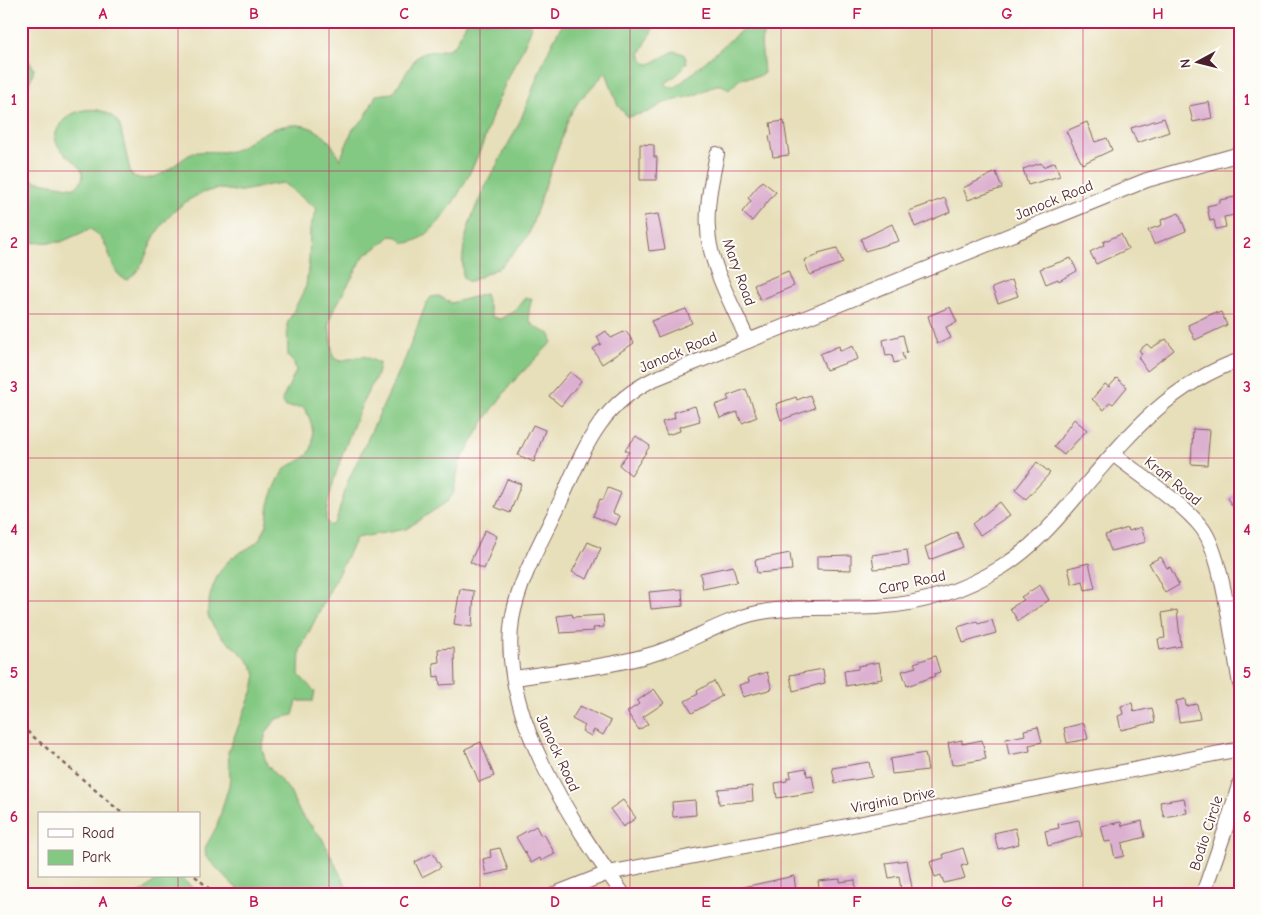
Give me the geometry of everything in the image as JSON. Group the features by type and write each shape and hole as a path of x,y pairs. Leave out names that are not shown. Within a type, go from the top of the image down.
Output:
{"street":[{"name":"Mary Road","path":"717,154 710,185 708,231 716,264 748,341"},
{"name":"Janock Road","path":"608,873 564,804 540,758 527,726 514,678 511,637 512,620 519,596 584,448 600,422 619,401 644,384 1147,180 1240,154"},
{"name":"Carp Road","path":"514,678 651,655 755,614 788,609 885,606 943,594 985,576 1021,553 1048,530 1142,421 1185,386 1210,372 1240,360"},
{"name":"Kraft Road","path":"1113,454 1192,516 1203,529 1216,558 1240,684"},
{"name":"Virginia Drive","path":"556,894 608,873 1240,749"},
{"name":"Bodio Circle","path":"1203,894 1224,836 1240,782"},
{"path":"608,873 623,894"}],"path":[{"path":"21,726 120,812"},
{"path":"197,878 215,894"}],"green space":[{"path":"467,21 529,21 532,27 501,93 471,171 452,204 429,232 417,240 404,243 398,237 390,236 364,256 331,315 329,323 333,357 339,361 364,356 379,363 379,368 352,428 334,479 326,521 331,526 336,521 348,481 405,359 426,304 431,297 439,296 451,303 485,294 492,317 500,319 514,311 525,298 532,298 529,312 530,321 537,328 550,334 552,342 511,384 486,418 460,462 453,494 448,501 406,529 356,538 300,650 299,675 315,692 313,701 297,701 293,715 276,719 266,733 262,749 267,765 289,790 300,813 322,838 350,894 242,894 206,857 205,848 217,826 229,785 228,752 253,690 256,674 246,658 224,639 212,624 208,615 208,608 214,583 224,566 233,557 256,543 262,536 271,497 282,473 289,466 307,456 312,446 313,431 306,411 303,407 286,407 282,400 296,371 294,363 288,357 287,324 306,286 310,228 317,209 283,183 242,191 219,189 209,191 189,200 172,213 158,230 137,272 127,280 116,271 104,242 90,229 61,242 21,243 21,158 24,167 34,181 75,188 82,180 82,173 79,166 60,148 56,141 56,133 68,117 77,112 97,110 114,118 120,126 131,175 139,178 155,177 162,174 194,153 231,151 276,128 294,125 312,128 320,133 330,142 340,160 353,129 365,118 376,95 393,93 416,58 423,53 448,49 455,45"},
{"path":"565,21 657,21 640,54 645,63 650,64 674,51 684,54 687,62 680,72 665,84 669,87 676,87 752,21 768,21 761,42 764,73 759,76 740,79 729,90 722,85 716,85 695,95 664,103 648,112 628,117 618,106 606,72 578,102 569,117 528,236 500,267 469,282 463,278 463,256 466,235 473,215 481,195 512,138 546,56"},
{"path":"21,57 31,63 34,70 21,106"},
{"path":"159,878 181,878 201,894 139,894"}],"building":[{"path":"1209,102 1212,118 1193,122 1189,106"},
{"path":"1164,118 1169,132 1137,143 1131,128"},
{"path":"784,121 789,155 773,157 769,136 772,135 770,123"},
{"path":"1087,122 1095,142 1107,138 1112,150 1082,164 1066,131"},
{"path":"640,144 654,145 654,157 657,157 656,180 640,180"},
{"path":"1055,162 1060,176 1028,185 1023,169 1041,163 1043,167"},
{"path":"996,172 1002,188 968,200 963,188"},
{"path":"762,181 776,192 752,221 742,212 751,201 748,198"},
{"path":"1240,196 1240,214 1224,217 1226,227 1216,229 1214,220 1210,221 1207,206 1220,203 1220,200"},
{"path":"945,198 950,212 915,227 909,211"},
{"path":"1179,213 1186,231 1154,244 1148,230 1162,225 1161,220"},
{"path":"658,214 665,249 649,251 644,216"},
{"path":"892,224 899,241 865,251 861,239"},
{"path":"1121,234 1128,249 1096,264 1090,252 1104,245 1103,242"},
{"path":"837,248 843,263 810,275 804,260 819,255 818,253"},
{"path":"1071,258 1077,271 1059,281 1058,279 1046,284 1040,269"},
{"path":"788,271 794,286 760,300 754,285"},
{"path":"1012,280 1018,296 998,303 992,288"},
{"path":"950,307 957,322 946,327 951,338 937,344 928,316"},
{"path":"686,309 692,323 658,337 651,321"},
{"path":"1216,312 1216,314 1221,312 1227,325 1195,340 1188,325"},
{"path":"606,331 611,338 626,331 634,343 602,364 593,349 601,344 597,337"},
{"path":"903,335 907,352 902,353 904,360 894,363 892,355 886,356 883,340"},
{"path":"1166,339 1174,350 1147,371 1138,357 1142,354 1139,350 1147,344 1151,348"},
{"path":"839,346 840,351 853,346 858,359 826,370 820,354"},
{"path":"570,372 581,381 561,406 549,396"},
{"path":"1117,378 1127,387 1113,404 1110,402 1104,410 1092,399 1105,384 1109,387"},
{"path":"746,389 757,417 742,423 737,412 720,418 715,405 729,400 727,396"},
{"path":"810,395 815,408 781,420 776,404 796,397 797,400"},
{"path":"695,406 700,421 679,427 680,431 667,435 662,422 675,418 674,412"},
{"path":"1074,419 1087,430 1064,455 1054,447"},
{"path":"533,425 545,430 534,462 518,455"},
{"path":"1193,429 1210,430 1207,465 1191,464"},
{"path":"636,436 650,446 631,475 619,465 629,452 625,450"},
{"path":"1037,462 1050,473 1026,499 1015,490"},
{"path":"507,479 521,484 510,513 495,507"},
{"path":"608,488 621,493 613,513 620,516 616,525 593,516 600,499 603,500"},
{"path":"1240,489 1240,517 1227,498"},
{"path":"1000,502 1010,515 980,535 972,524"},
{"path":"1141,527 1146,542 1111,551 1105,535 1128,528 1129,531"},
{"path":"485,530 497,536 484,569 470,562"},
{"path":"957,532 963,547 929,560 925,547"},
{"path":"588,542 601,548 587,579 572,572"},
{"path":"907,550 909,566 874,569 872,555"},
{"path":"790,553 792,570 757,573 755,560"},
{"path":"851,555 851,570 817,569 817,556"},
{"path":"1161,557 1167,568 1170,567 1179,585 1165,593 1149,563"},
{"path":"1089,563 1095,588 1085,590 1083,581 1072,584 1068,568"},
{"path":"733,566 737,582 703,589 700,573"},
{"path":"1040,585 1049,600 1018,621 1010,608 1024,600 1021,597"},
{"path":"460,589 474,591 472,627 454,624"},
{"path":"682,589 683,606 651,609 649,592"},
{"path":"1177,610 1181,646 1160,650 1158,639 1165,638 1162,613"},
{"path":"572,614 573,617 603,615 604,627 593,628 594,631 560,633 557,616"},
{"path":"992,620 996,633 963,643 958,627 977,621 978,624"},
{"path":"454,648 455,684 440,685 439,676 434,677 433,663 439,662 438,649"},
{"path":"935,656 940,672 934,674 935,676 907,686 902,671 916,667 914,663"},
{"path":"879,662 882,679 846,686 844,671 858,669 858,666"},
{"path":"823,669 825,683 793,691 790,675"},
{"path":"767,672 772,689 743,697 739,685 749,682 748,678"},
{"path":"714,681 722,696 692,713 685,701 698,694 697,691"},
{"path":"654,689 664,703 643,717 648,724 639,730 627,712 639,704 637,701"},
{"path":"1185,699 1186,706 1197,704 1200,719 1179,722 1176,701"},
{"path":"1132,703 1134,712 1152,708 1155,722 1121,730 1118,716 1123,714 1121,706"},
{"path":"580,706 611,721 603,735 594,730 591,736 582,731 585,726 572,719"},
{"path":"1084,723 1088,739 1067,743 1064,728"},
{"path":"1038,727 1042,742 1029,745 1030,751 1009,755 1006,739 1025,735 1024,730"},
{"path":"962,740 962,744 982,740 986,759 952,765 948,743"},
{"path":"481,742 494,776 479,782 465,749"},
{"path":"925,753 928,770 892,774 890,759"},
{"path":"869,762 872,777 835,783 832,768"},
{"path":"806,768 807,776 812,775 815,792 777,798 775,783 787,781 787,778 791,777 790,771"},
{"path":"752,786 753,801 719,804 718,789"},
{"path":"1184,798 1187,813 1164,817 1160,802"},
{"path":"623,800 636,818 623,827 610,809"},
{"path":"695,800 696,815 673,817 672,802"},
{"path":"1079,820 1082,836 1048,846 1045,831 1059,828 1058,824"},
{"path":"1142,821 1145,837 1122,843 1124,856 1115,858 1111,841 1105,842 1101,826 1121,822 1122,826"},
{"path":"536,826 541,836 544,834 555,854 541,861 540,858 531,863 516,837"},
{"path":"1015,828 1019,844 998,849 994,833"},
{"path":"500,848 508,870 486,875 483,859 491,857 490,850"},
{"path":"963,848 968,864 961,866 965,878 944,883 941,875 935,877 930,862 944,858 943,854"},
{"path":"433,853 441,867 422,877 415,862"},
{"path":"907,860 912,888 901,890 899,876 889,878 886,863"},
{"path":"794,876 796,892 740,894 739,888"},
{"path":"840,879 840,882 855,880 856,894 820,894 818,881"}]}
